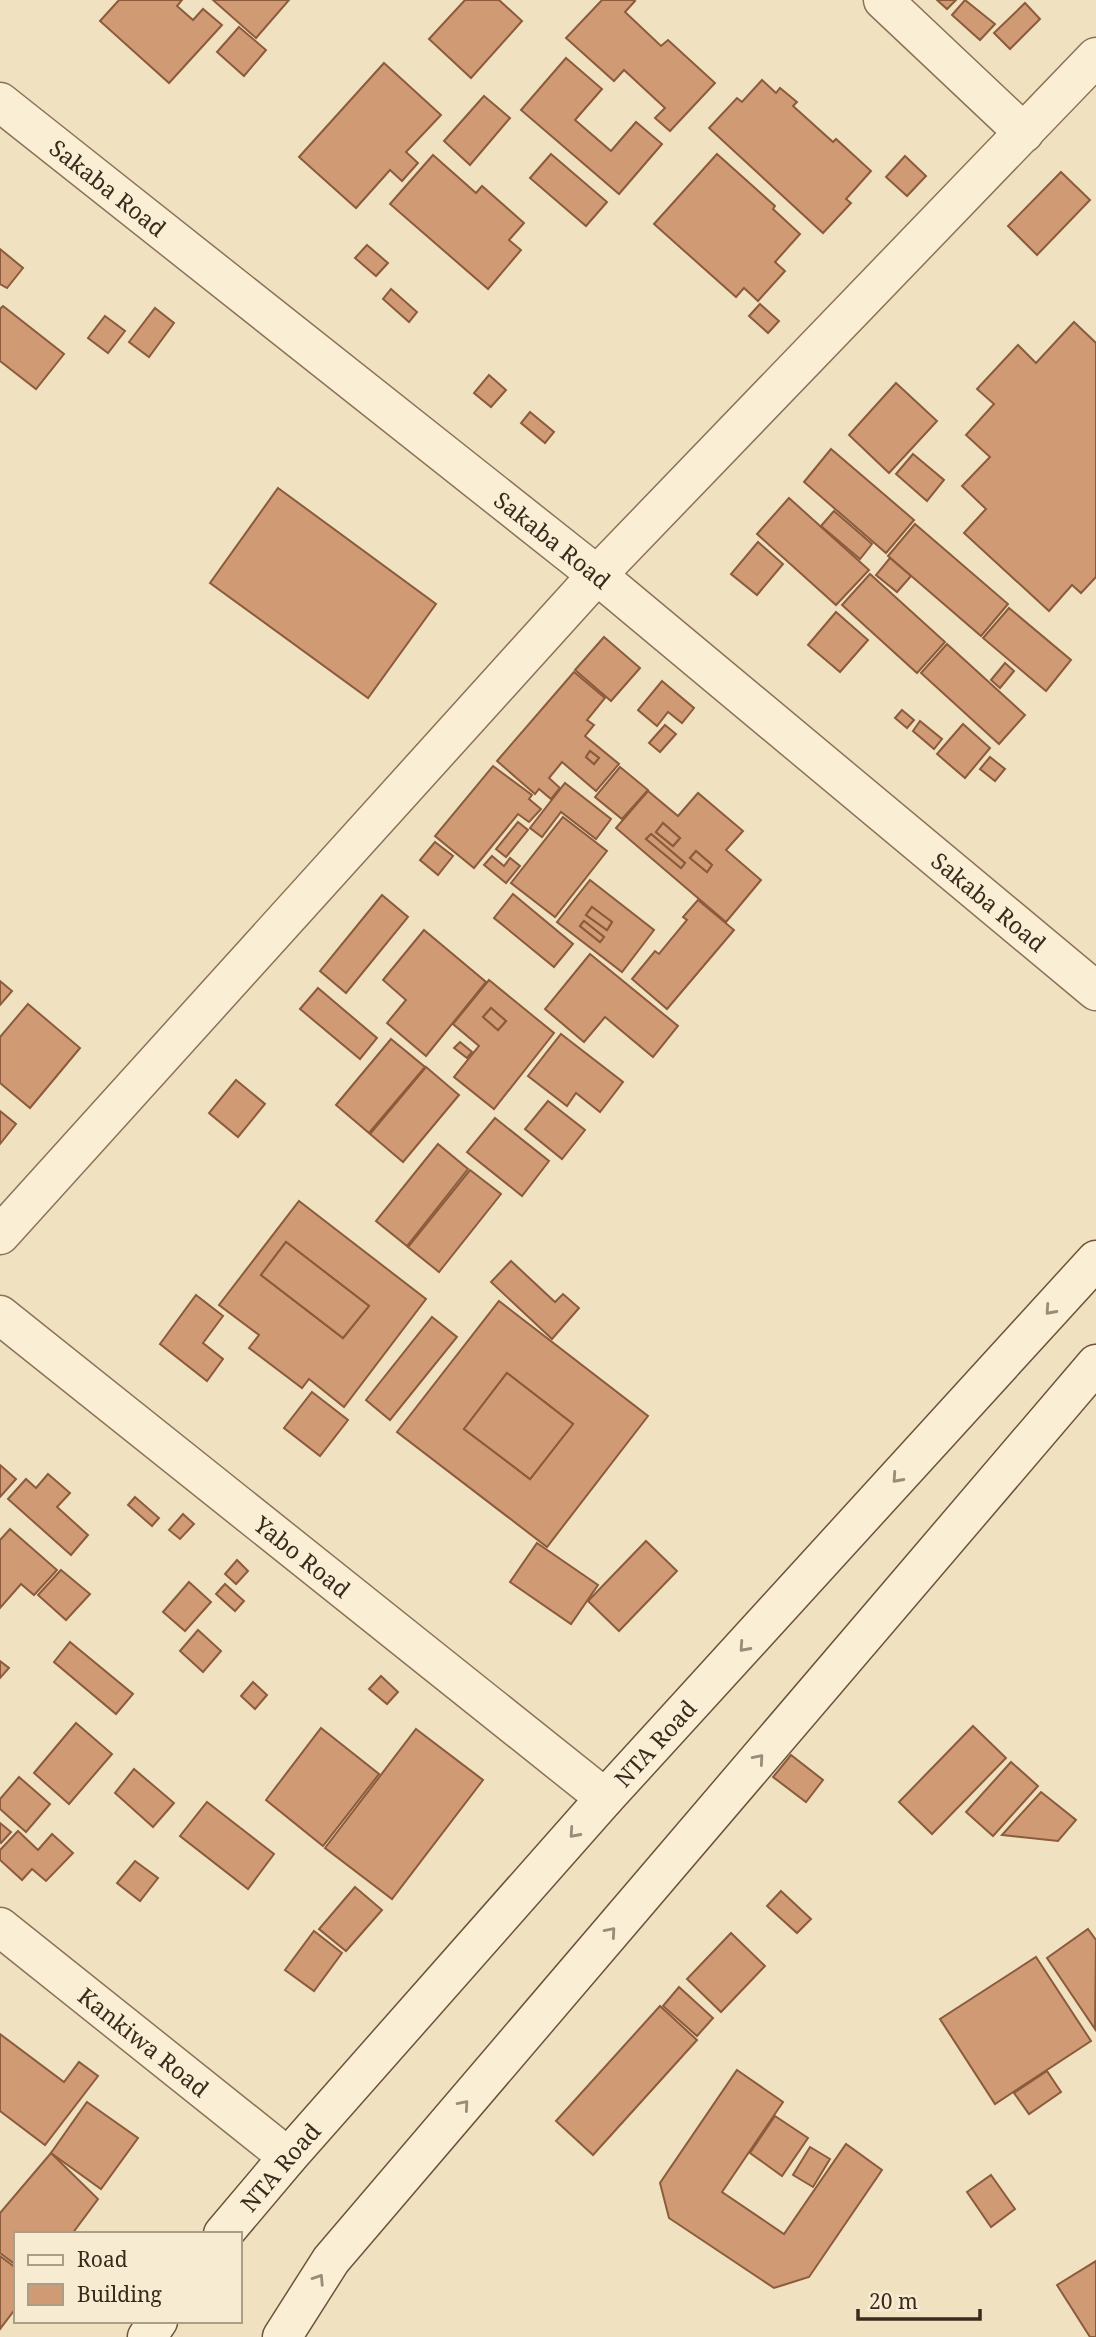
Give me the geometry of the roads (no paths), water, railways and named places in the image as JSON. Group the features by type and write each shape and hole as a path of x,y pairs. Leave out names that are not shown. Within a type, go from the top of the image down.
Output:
{"street":[{"path":"883,0 1024,133"},
{"path":"0,1235 597,575 1096,57"},
{"name":"Sakaba Road","path":"0,102 597,575 1096,991"},
{"name":"NTA Road","path":"225,2232 606,1798 1096,1260"},
{"name":"Yabo Road","path":"0,1315 606,1798"},
{"path":"282,2337 331,2260 1096,1364"},
{"name":"Kankiwa Road","path":"0,1927 288,2157"}]}
